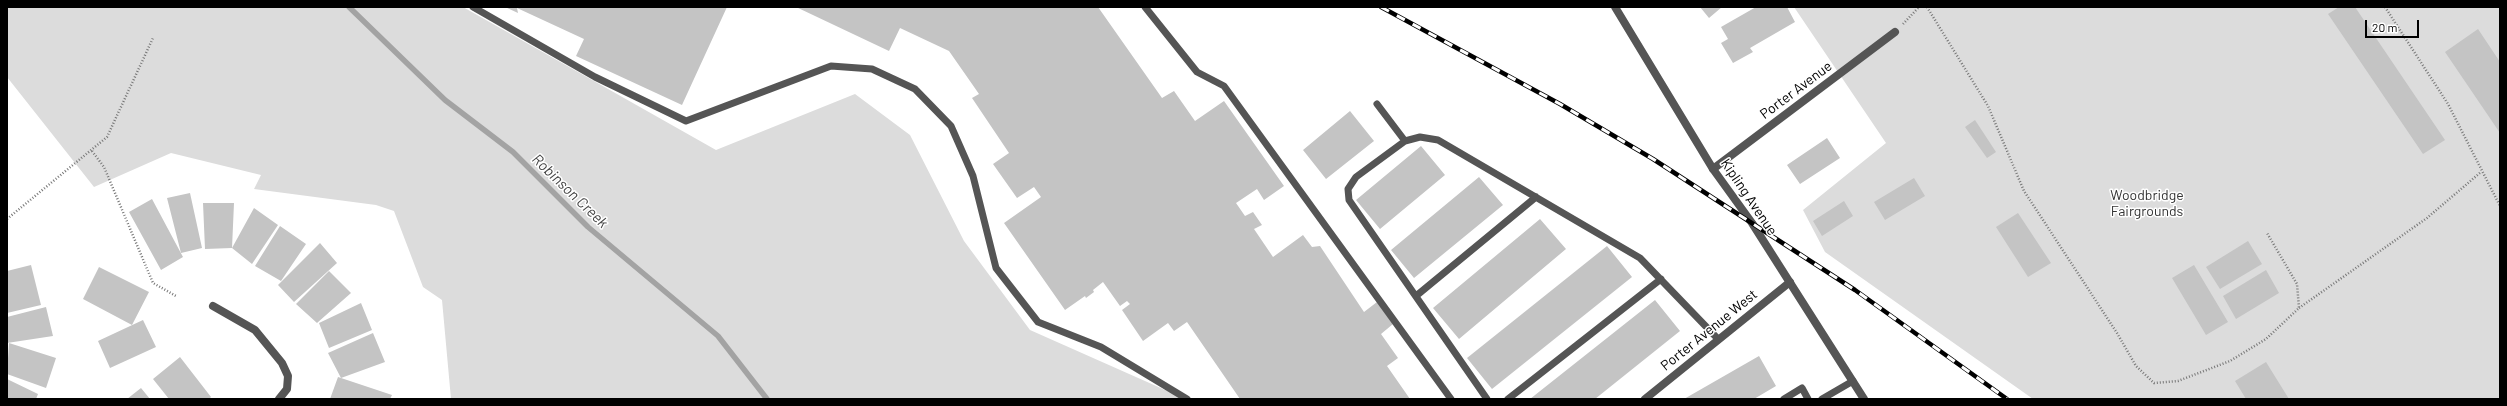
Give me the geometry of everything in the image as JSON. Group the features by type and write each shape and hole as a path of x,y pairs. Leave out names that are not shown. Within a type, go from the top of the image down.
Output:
{"street":[{"name":"Kipling Avenue","path":"1615,7 1713,169 1752,223 1864,399"},
{"name":"Porter Avenue","path":"1713,169 1895,32"},
{"name":"Porter Avenue West","path":"1645,399 1790,282"},
{"path":"213,306 255,330 282,363 288,376 287,389 279,399"}],"lane":[{"path":"472,7 594,77 686,121 831,66 872,69 916,88 951,126 973,176 996,268 1038,322 1101,347 1187,399"},
{"path":"1144,7 1197,72 1224,86 1451,399"},
{"path":"1377,104 1405,141"},
{"path":"1487,399 1349,200 1348,189 1356,178 1405,141 1420,137 1438,140 1640,258 1662,279 1682,304 1718,339"},
{"path":"1416,296 1536,197"},
{"path":"1508,399 1662,279"},
{"path":"1822,399 1853,381"},
{"path":"1784,399 1802,388 1808,399"}],"path":[{"path":"1895,32 1919,7"},
{"path":"1927,7 1988,106 2024,191 2117,333 2136,366 2154,383 2178,381 2230,362 2266,339 2299,308 2427,218 2481,172"},
{"path":"2385,7 2448,104 2481,172 2500,206"},
{"path":"7,219 92,151 107,137 153,38"},
{"path":"92,151 104,168 152,283 176,296"},
{"path":"2267,233 2297,284 2299,308"}],"green space":[{"path":"7,7 463,7 716,150 855,94 910,135 964,241 1030,330 1172,393 1181,399 451,399 442,300 423,287 394,211 376,205 254,189 261,175 171,153 94,187 7,77"},
{"name":"Woodbridge Fairgrounds","path":"1794,7 2500,7 2500,399 2033,399 1825,252 1803,210 1886,143"}],"building":[{"path":"505,7 727,7 682,105 576,56 584,39 517,8 518,13"},
{"path":"796,7 1098,7 1162,98 1174,91 1195,121 1224,101 1284,186 1264,200 1257,189 1236,203 1245,216 1253,212 1262,225 1254,229 1273,257 1303,235 1312,247 1320,246 1364,312 1377,302 1393,324 1381,334 1398,358 1387,366 1410,399 1240,399 1187,322 1174,331 1168,323 1143,341 1122,310 1130,304 1127,301 1120,306 1103,282 1086,298 1085,296 1065,310 1004,223 1041,197 1034,187 1017,198 993,164 1009,153 972,98 979,94 949,51 900,28 889,51"},
{"path":"1700,7 1722,7 1709,18"},
{"path":"1756,7 1787,7 1795,22 1750,48 1753,52 1733,63 1721,43 1728,39 1721,27"},
{"path":"2339,7 2355,7 2445,140 2423,154 2328,14"},
{"path":"2478,29 2500,62 2500,133 2445,52"},
{"path":"1350,111 1374,141 1326,179 1303,150"},
{"path":"1975,120 1996,152 1987,158 1965,127"},
{"path":"1827,138 1840,158 1800,184 1787,165"},
{"path":"1421,146 1445,175 1380,229 1356,200"},
{"path":"1479,177 1503,205 1414,278 1391,250"},
{"path":"1914,178 1925,196 1885,220 1874,202"},
{"path":"190,193 202,248 181,253 167,198"},
{"path":"152,199 183,257 161,270 129,212"},
{"path":"1844,201 1853,216 1822,236 1813,221"},
{"path":"203,203 234,203 232,248 205,249"},
{"path":"254,208 278,225 252,264 232,248"},
{"path":"2018,213 2051,263 2028,277 1996,227"},
{"path":"1540,219 1566,249 1459,339 1433,308"},
{"path":"280,226 306,244 281,281 255,266"},
{"path":"2248,241 2262,264 2220,289 2206,267"},
{"path":"320,243 337,263 294,302 278,285"},
{"path":"1607,246 1632,277 1492,389 1467,358"},
{"path":"31,265 41,305 7,313 7,271"},
{"path":"2194,265 2228,322 2206,335 2172,278"},
{"path":"99,267 149,292 132,325 83,299"},
{"path":"2266,270 2279,293 2236,319 2223,296"},
{"path":"329,271 351,293 317,323 296,304"},
{"path":"1655,300 1680,331 1595,399 1530,399"},
{"path":"361,303 372,330 329,348 319,323"},
{"path":"46,307 53,336 7,343 7,317"},
{"path":"143,320 156,347 110,368 98,341"},
{"path":"373,333 385,362 341,378 328,353"},
{"path":"9,343 56,358 46,388 7,374"},
{"path":"1759,356 1776,386 1754,399 1684,399"},
{"path":"180,357 211,397 209,399 169,399 153,379"},
{"path":"2266,362 2289,399 2246,399 2235,381"},
{"path":"338,377 392,395 390,399 330,399"},
{"path":"7,379 38,394 36,399 7,399"},
{"path":"141,388 150,399 127,399"}],"waterway":[{"name":"Robinson Creek","path":"349,7 445,100 513,152 588,227 718,336 767,399"}],"railway":[{"path":"1381,7 1560,104 1653,159 1855,290 2007,399"}]}
